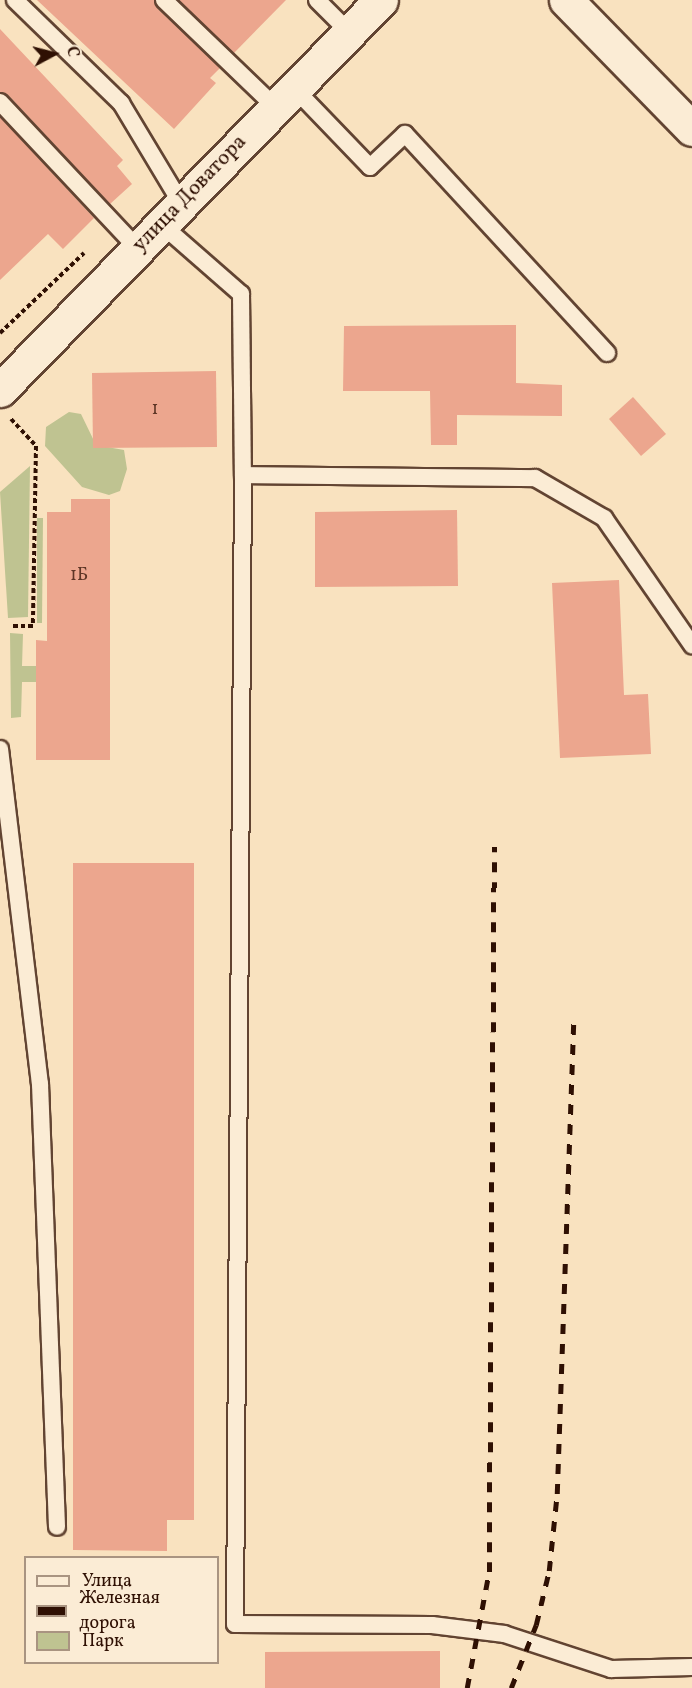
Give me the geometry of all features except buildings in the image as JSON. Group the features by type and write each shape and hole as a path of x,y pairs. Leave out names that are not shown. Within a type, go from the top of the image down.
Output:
{"street":[{"name":"улица Доватора","path":"4,403 136,248 348,30 381,0"},
{"path":"566,0 692,129"}],"lane":[{"path":"15,0 121,103 171,213 241,294 243,475 235,1624 432,1625 504,1634 611,1669 692,1667"},
{"path":"164,0 370,167 405,134 607,353"},
{"path":"317,0 348,30"},
{"path":"0,102 136,248"},
{"path":"243,475 535,478 604,518 692,645"},
{"path":"0,749 40,1084 57,1527"},
{"path":"0,892 16,884"}],"path":[{"path":"4,403 36,446 33,626 13,626"}],"green space":[{"path":"69,412 81,414 96,445 124,450 127,469 120,491 109,495 82,487 45,446 46,427"},
{"path":"30,466 28,617 8,618 0,492"},
{"path":"37,518 43,518 42,623 37,623"},
{"path":"10,633 23,634 22,666 39,666 39,682 22,682 21,717 11,718"}],"railway":[{"path":"467,1688 489,1572 494,847"},
{"path":"511,1688 536,1625 549,1571 557,1494 574,1019"}]}
